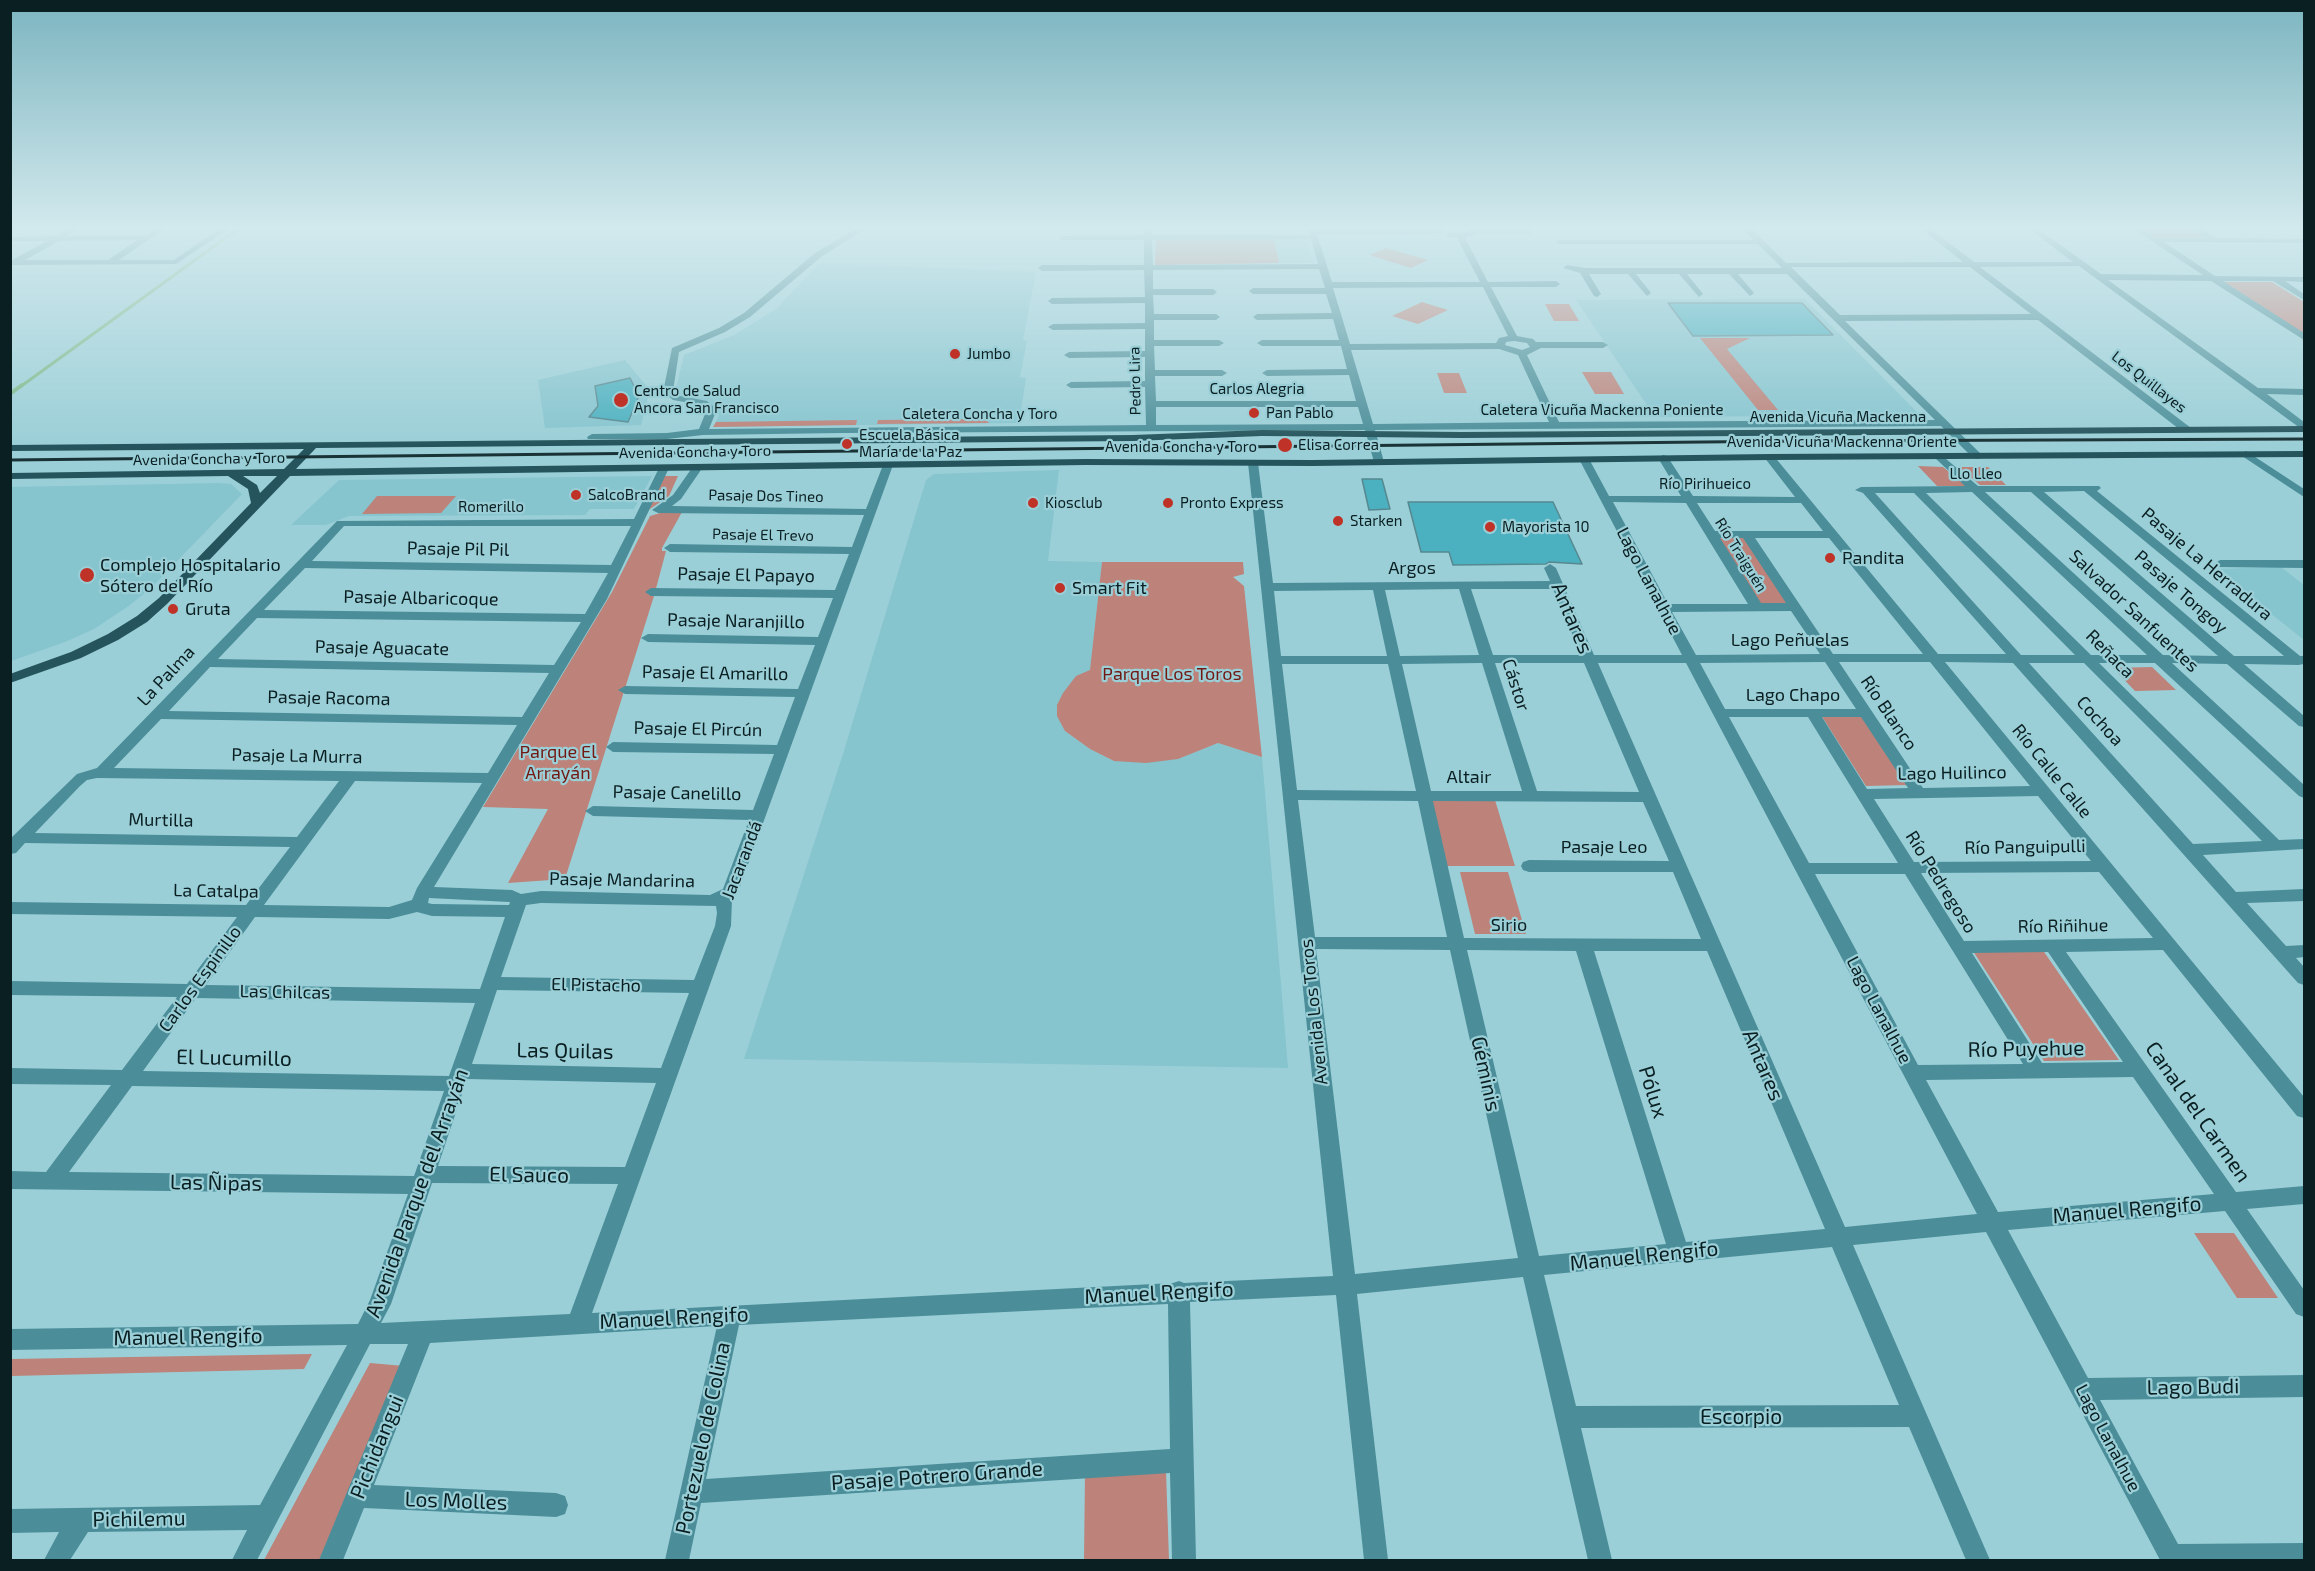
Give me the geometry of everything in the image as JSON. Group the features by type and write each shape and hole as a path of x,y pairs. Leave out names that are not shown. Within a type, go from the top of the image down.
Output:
{"main road":[{"path":"1692,424 1711,433 1722,445 1716,457"},
{"path":"1460,426 1533,435"},
{"name":"Avenida Vicuña Mackenna","path":"1370,429 1533,435 2304,428"},
{"path":"1062,429 1133,438"},
{"name":"Avenida Concha y Toro","path":"10,448 548,443 630,440 1133,438 1370,429"},
{"path":"771,466 789,461 799,453 805,441 803,435 795,430"},
{"path":"824,466 815,461 814,454 827,435 841,430"},
{"path":"630,440 667,436"},
{"path":"548,443 592,437"},
{"path":"10,679 76,655 113,637 142,619 163,601 313,446"},
{"name":"Avenida Vicuña Mackenna Oriente","path":"1379,462 1716,457 2304,454"},
{"name":"Avenida Concha y Toro","path":"10,476 1134,462 1379,462"},
{"path":"231,473 254,487 257,503"}],"street":[{"path":"703,432 709,418 709,408 702,403 677,398 668,392 675,350 722,330 747,315 766,299"},
{"path":"1052,301 1085,299"},
{"name":"Pedro Lira","path":"1149,299 1151,428"},
{"path":"1332,299 1379,462"},
{"path":"1493,299 1514,338"},
{"path":"1818,299 1977,456"},
{"name":"Los Quillayes","path":"2018,299 2187,430"},
{"path":"2131,299 2304,428"},
{"path":"2246,299 2304,337"},
{"path":"1257,317 1337,316"},
{"path":"1837,318 2040,316"},
{"path":"1053,327 1216,317"},
{"path":"1500,346 1503,339 1514,338 1526,339 1536,345 1603,345"},
{"path":"1150,343 1219,343"},
{"path":"1262,343 1500,346 1522,353 1532,351 1536,345"},
{"path":"1522,353 1556,426"},
{"path":"1069,355 1150,354"},
{"path":"1267,372 1353,372"},
{"path":"1071,385 1222,373"},
{"path":"2257,391 2304,392"},
{"name":"Carlos Alegria","path":"1151,404 1363,404"},
{"name":"Caletera Vicuña Mackenna Poniente","path":"1370,429 1460,426 1944,423"},
{"name":"Caletera Concha y Toro","path":"667,436 703,432 795,430 1370,429"},
{"path":"592,437 630,440"},
{"path":"2246,454 2304,494"},
{"name":"Salvador Sanfuentes","path":"1939,456 2304,793"},
{"name":"Río Calle Calle","path":"1769,457 2304,1110"},
{"name":"Río Traiguén","path":"1663,458 1756,607"},
{"name":"Lago Lanalhue","path":"1584,459 2172,1559"},
{"name":"Avenida Los Toros","path":"1253,463 1376,1560"},
{"name":"Jacarandá","path":"577,1324 723,926 724,898 732,889 888,465"},
{"path":"638,522 677,497 698,467"},
{"path":"518,906 432,910 423,908 421,898 590,618 664,468"},
{"name":"Llo Lleo","path":"1862,490 2091,488"},
{"name":"Pasaje La Herradura","path":"2091,488 2302,662"},
{"name":"Reñaca","path":"1916,489 2276,846"},
{"name":"Pasaje Tongoy","path":"2034,489 2304,723"},
{"name":"Cochoa","path":"1862,490 2017,658 2304,978"},
{"name":"Río Pirihueico","path":"1606,500 1804,500"},
{"name":"Pasaje Dos Tineo","path":"662,508 870,512"},
{"name":"Romerillo","path":"345,522 638,522"},
{"name":"La Palma","path":"16,844 78,780 87,775 101,773 162,715 205,663 336,526 345,522"},
{"path":"1711,535 1832,534"},
{"name":"Río Blanco","path":"1747,535 1919,793"},
{"name":"Pasaje El Trevo","path":"670,548 856,551"},
{"name":"Pasaje Pil Pil","path":"300,564 615,570"},
{"path":"2220,564 2304,564"},
{"name":"Antares","path":"1550,568 1978,1560"},
{"name":"Argos","path":"1267,586 1558,585"},
{"name":"Géminis","path":"1378,586 1519,1223 1600,1560"},
{"name":"Cástor","path":"1464,586 1532,796"},
{"name":"Pasaje El Papayo","path":"651,592 840,594"},
{"path":"1663,608 1795,607"},
{"name":"Pasaje Albaricoque","path":"252,614 590,618"},
{"name":"Pasaje Naranjillo","path":"648,638 823,641"},
{"name":"Lago Peñuelas","path":"1275,660 2017,658 2302,662"},
{"name":"Pasaje Aguacate","path":"205,663 559,669"},
{"name":"Pasaje El Amarillo","path":"625,690 804,693"},
{"name":"Lago Chapo","path":"1719,713 1866,713"},
{"name":"Río Pedregoso","path":"1812,713 2037,1071"},
{"name":"Pasaje Racoma","path":"162,715 527,721"},
{"name":"Pasaje El Pircún","path":"613,747 783,750"},
{"name":"Pasaje La Murra","path":"101,773 492,778"},
{"name":"Carlos Espinillo","path":"51,1181 350,777"},
{"name":"Lago Huilinco","path":"1862,794 2043,791"},
{"name":"Altair","path":"1290,795 1648,797"},
{"name":"Pasaje Canelillo","path":"593,811 759,814"},
{"name":"Murtilla","path":"16,844 301,842"},
{"path":"2190,850 2304,844"},
{"name":"Pasaje Leo","path":"1529,866 1678,867"},
{"name":"Río Panguipulli","path":"1803,869 2104,866"},
{"path":"2233,898 2304,895"},
{"name":"Pasaje Mandarina","path":"518,906 541,897 710,901 724,898"},
{"name":"La Catalpa","path":"10,908 389,913 402,911 421,898"},
{"name":"Avenida Parque del Arrayán","path":"244,1560 364,1335 387,1287 518,906"},
{"name":"Sirio","path":"1306,943 1712,945"},
{"name":"Pólux","path":"1583,944 1679,1253"},
{"name":"Río Riñihue","path":"1959,947 2169,944"},
{"name":"Canal del Carmen","path":"2053,946 2304,1306"},
{"path":"2282,952 2304,951"},
{"name":"El Pistacho","path":"489,989 700,987"},
{"name":"Las Chilcas","path":"10,988 191,991 489,989"},
{"name":"Río Puyehue","path":"1913,1073 2139,1069"},
{"name":"El Lucumillo","path":"10,1076 459,1078"},
{"name":"Las Quilas","path":"459,1078 668,1076"},
{"name":"El Sauco","path":"424,1180 632,1176"},
{"name":"Las Ñipas","path":"10,1180 424,1180"},
{"name":"Manuel Rengifo","path":"10,1340 423,1333 730,1314 1344,1285 1993,1222 2304,1195"},
{"path":"1179,1291 1184,1560"},
{"name":"Portezuelo de Colina","path":"677,1560 730,1314"},
{"name":"Pichidangui","path":"331,1560 423,1333"},
{"name":"Lago Budi","path":"2082,1389 2304,1386"},
{"name":"Escorpio","path":"1567,1417 1916,1416"},
{"name":"Pasaje Potrero Grande","path":"692,1492 1183,1460"},
{"name":"Los Molles","path":"357,1496 556,1505"},
{"name":"Pichilemu","path":"10,1521 267,1517"},
{"path":"56,1560 81,1520"},
{"path":"2172,1559 2304,1555"}],"shaded area":[{"path":"785,299 1031,299 1023,340 1027,341 1020,377 1026,378 1019,423 713,427 719,415 714,406 678,396 675,392 684,355 734,335 776,309"},
{"path":"1805,299 1920,415 1655,417 1576,300"},
{"path":"625,360 650,390 641,425 545,428 538,380"},
{"path":"1059,470 1048,561 1102,562 1090,671 1076,676 1065,731 1090,749 1114,761 1178,759 1218,743 1262,757 1288,1068 744,1059 843,754 926,480 934,474"},
{"path":"652,476 634,509 590,509 585,515 349,516 326,525 291,525 339,480"},
{"name":"Complejo Hospitalario Sótero del Río","path":"231,484 242,494 152,587 94,629 11,661 11,487"},
{"path":"2281,567 2304,585 2304,640 2215,569"}],"green space":[{"path":"2251,299 2300,299 2304,302 2304,334"},
{"path":"1422,302 1448,310 1418,324 1392,316"},
{"path":"1545,304 1569,304 1579,321 1554,321"},
{"path":"1700,338 1750,338 1727,349 1778,410 1758,410"},
{"path":"1582,372 1611,372 1624,394 1595,394"},
{"path":"1437,373 1459,373 1467,393 1444,393"},
{"path":"986,419 989,423 877,424 878,420"},
{"path":"857,420 856,425 713,427 716,422"},
{"path":"1918,466 1943,467 1966,486 1937,486"},
{"path":"1959,467 1988,467 2006,485 1980,485"},
{"path":"664,476 678,476 669,496 647,511"},
{"path":"377,496 456,496 441,513 362,514"},
{"name":"Parque El Arrayán","path":"667,511 682,512 662,548 662,551 666,551 654,596 565,879 508,883 548,809 483,807 612,592 650,516"},
{"path":"1714,537 1744,537 1788,604 1758,605"},
{"name":"Parque Los Toros","path":"1102,562 1243,562 1244,574 1233,577 1244,586 1262,757 1218,743 1178,759 1146,763 1114,761 1090,749 1065,731 1057,716 1057,705 1076,676 1090,670"},
{"path":"2152,667 2176,690 2135,691 2113,668"},
{"path":"1821,715 1863,716 1909,785 1866,786"},
{"path":"1431,800 1495,800 1515,866 1447,866"},
{"path":"1460,872 1508,872 1526,934 1475,934"},
{"path":"2042,949 2119,1060 2044,1061 1973,951"},
{"path":"2194,1233 2234,1233 2278,1298 2237,1298"},
{"path":"312,1354 304,1369 11,1376 11,1359"},
{"path":"370,1363 404,1366 323,1560 264,1560"},
{"path":"1166,1471 1169,1560 1084,1560 1085,1474"}],"building":[{"path":"1668,303 1802,303 1833,335 1693,336"},
{"name":"Centro de Salud Ancora San Francisco","path":"630,378 639,396 628,422 589,417 598,406 595,386"},
{"path":"1362,479 1382,479 1390,509 1369,510"},
{"name":"Mayorista 10","path":"1408,502 1553,502 1582,564 1549,562 1546,564 1453,565 1449,552 1421,552"}],"waterway":[{"path":"20,387 141,299"},
{"path":"10,394 22,385"}],"railway":[{"path":"10,460 1797,441 2304,439"}],"place":[{"name":"Jumbo","path":"955,354"},
{"name":"Centro de Salud Ancora San Francisco","path":"621,400"},
{"name":"Pan Pablo","path":"1254,413"},
{"name":"Escuela Básica María de la Paz","path":"847,444"},
{"name":"Elisa Correa","path":"1285,445"},
{"name":"SalcoBrand","path":"576,495"},
{"name":"Kiosclub","path":"1033,503"},
{"name":"Pronto Express","path":"1168,503"},
{"name":"Starken","path":"1338,521"},
{"name":"Mayorista 10","path":"1490,527"},
{"name":"Pandita","path":"1830,558"},
{"name":"Complejo Hospitalario Sótero del Río","path":"87,575"},
{"name":"Smart Fit","path":"1060,588"},
{"name":"Gruta","path":"173,609"}]}
